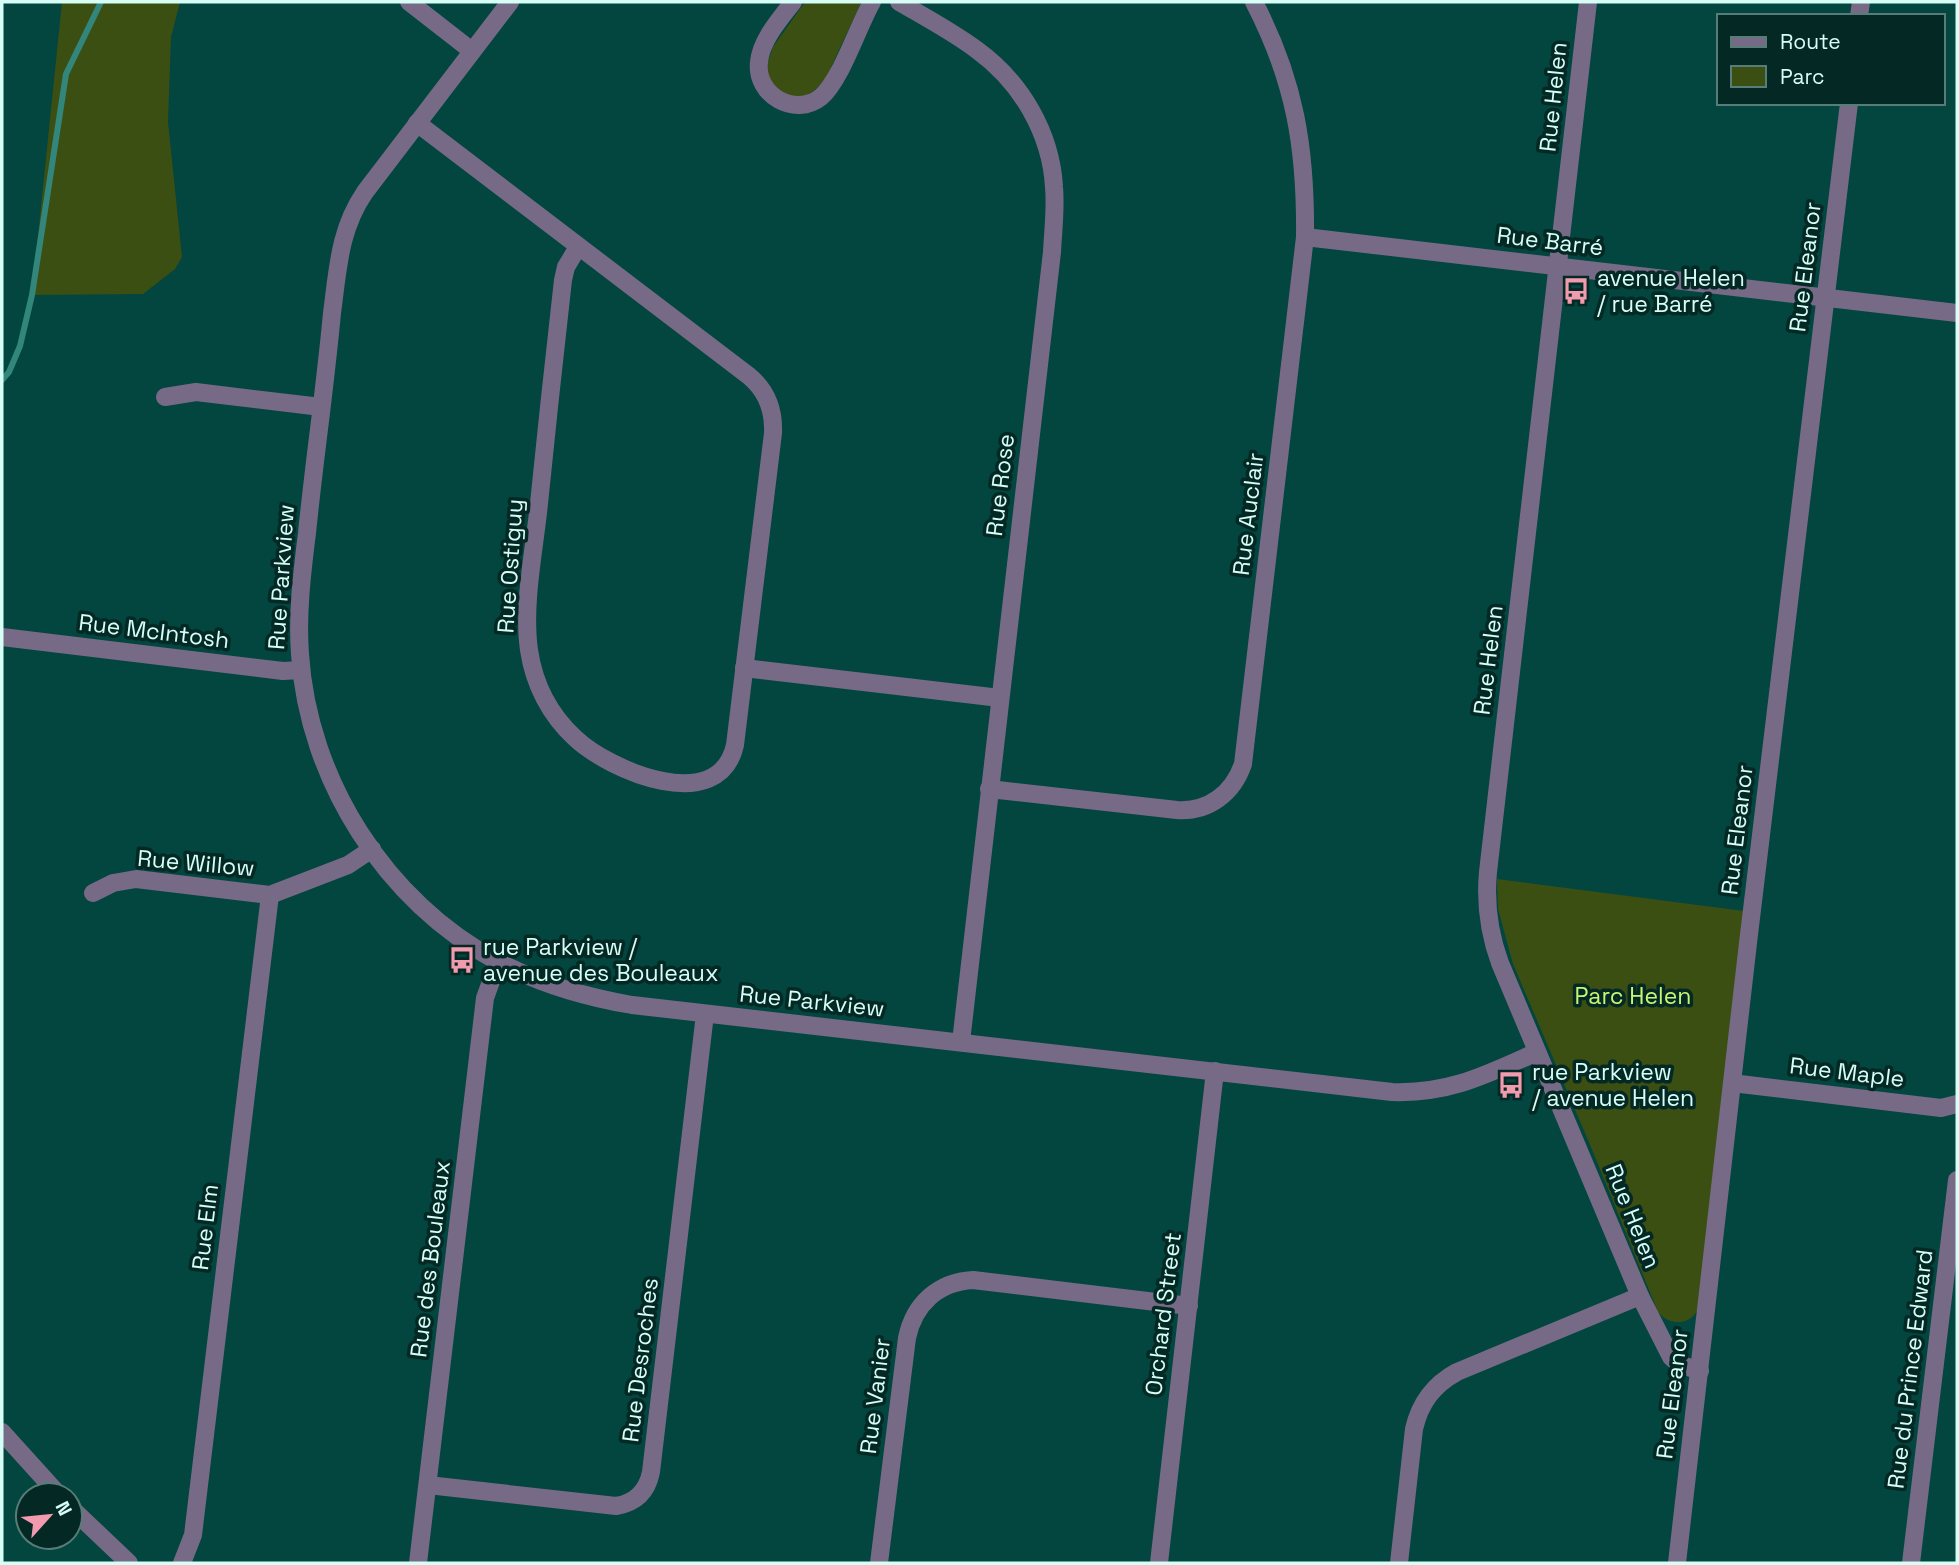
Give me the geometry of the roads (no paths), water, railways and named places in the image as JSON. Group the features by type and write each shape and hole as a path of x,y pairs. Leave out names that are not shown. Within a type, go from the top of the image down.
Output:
{"street":[{"path":"409,2 472,51"},
{"name":"Rue Parkview","path":"510,2 358,202 344,233 339,255 321,407 301,579 301,670 309,716 320,753 345,807 372,849 405,890 459,937 498,962 537,979 588,997 705,1014 1378,1091 1417,1093 1461,1084 1537,1052"},
{"path":"793,2 769,37 760,56 758,69 768,92 784,103 797,106 816,100 830,87 872,2"},
{"name":"Rue Rose","path":"899,2 976,49 1009,79 1034,115 1045,142 1055,201 1052,252 961,1042"},
{"name":"Rue Auclair","path":"989,789 1185,810 1200,808 1228,791 1243,764 1305,237 1304,165 1296,114 1281,60 1254,2"},
{"name":"Rue Helen","path":"1588,2 1487,886 1489,925 1496,950 1537,1052 1640,1296 1671,1357 1679,1364 1700,1371"},
{"name":"Rue Eleanor","path":"1677,1563 1849,105"},
{"name":"Rue Ostiguy","path":"417,123 749,376 761,387 768,401 773,416 773,433 735,745 731,758 718,775 698,783 642,775 595,754 575,739 558,720 539,687 531,663 528,638 530,581 563,280 566,267 578,247"},
{"name":"Rue Barré","path":"1305,237 1957,313"},
{"path":"165,397 196,392 321,407"},
{"name":"Rue McIntosh","path":"2,638 283,671 301,670"},
{"path":"744,668 1000,698"},
{"name":"Rue Willow","path":"93,893 113,883 136,879 270,895 348,865 372,849"},
{"name":"Rue Elm","path":"182,1563 193,1535 270,895"},
{"name":"Rue des Bouleaux","path":"418,1563 485,998 498,962"},
{"name":"Rue Desroches","path":"428,1485 616,1506 634,1500 647,1485 651,1472 705,1014"},
{"name":"Orchard Street","path":"1159,1563 1215,1071"},
{"name":"Rue Maple","path":"1732,1083 1941,1108 1957,1104"},
{"name":"Rue du Prince Edward","path":"1911,1563 1957,1180"},
{"name":"Rue Vanier","path":"879,1563 907,1338 915,1313 932,1294 956,1282 973,1280 1189,1306"},
{"name":"Rue Helen","path":"1399,1563 1414,1429 1418,1413 1431,1392 1442,1381 1457,1373 1640,1296"},
{"path":"2,1432 46,1481"},
{"path":"84,1520 129,1563"}],"waterway":[{"path":"2,380 9,372 20,346 32,295 66,74 101,2"}],"place":[{"name":"avenue Helen / rue Barré","path":"1576,291"},
{"name":"rue Parkview / avenue des Bouleaux","path":"462,960"},
{"name":"rue Parkview / avenue Helen","path":"1511,1085"}],"park label":[{"name":"Parc Helen","path":"1633,996"}]}
